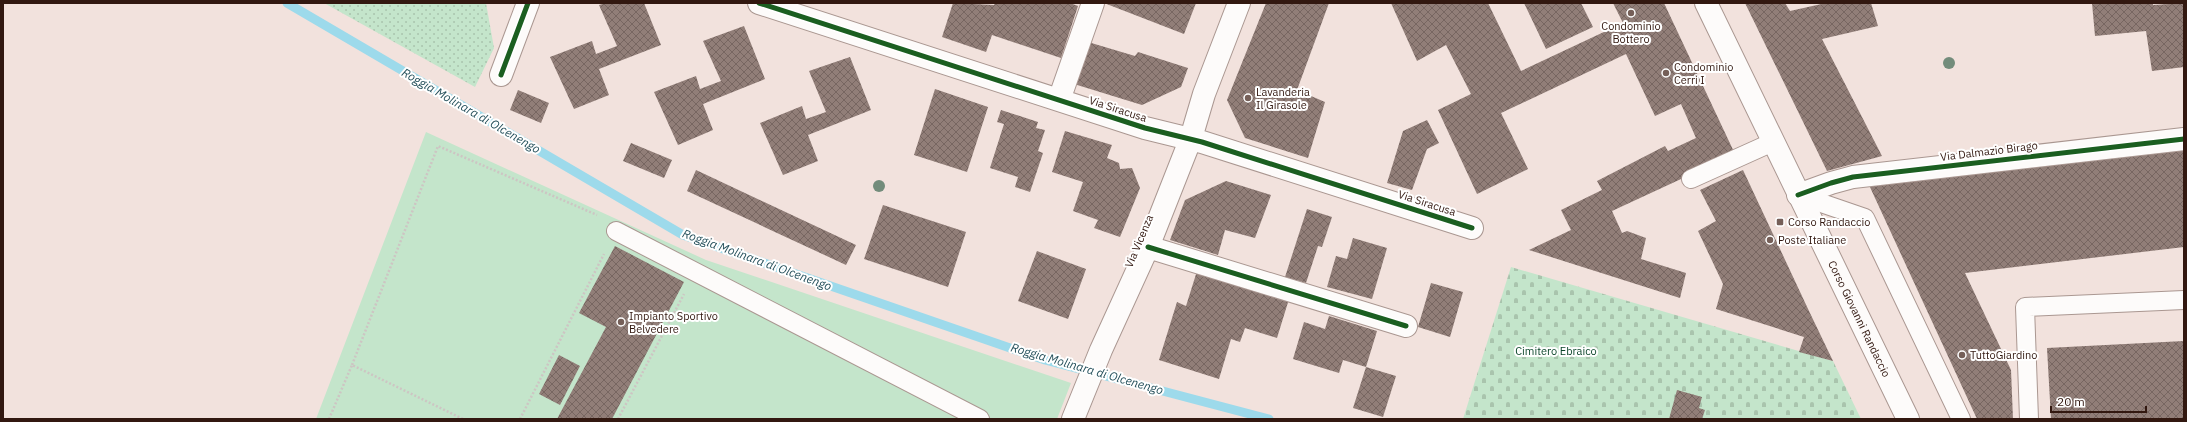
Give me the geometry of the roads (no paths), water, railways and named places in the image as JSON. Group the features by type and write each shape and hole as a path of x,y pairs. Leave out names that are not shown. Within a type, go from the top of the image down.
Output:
{"street":[{"path":"501,75 528,3"},
{"name":"Via Siracusa","path":"759,3 1144,128 1191,138 1472,228"},
{"path":"1059,100 1094,3"},
{"name":"Via Vicenza","path":"1073,419 1101,350 1148,247 1191,138 1204,94 1239,3"},
{"name":"Corso Giovanni Randaccio","path":"1706,3 1908,419"},
{"name":"Via Dalmazio Birago","path":"1798,195 1832,182 1853,177 2184,139"},
{"path":"1148,247 1406,326"}],"lane":[{"path":"1691,179 1773,142"},
{"path":"1798,195 1865,218 1961,419"},
{"path":"616,231 980,419"},
{"path":"2029,419 2025,307 2184,300"}],"waterway":[{"name":"Roggia Molinara di Olcenengo","path":"287,3 683,235 1045,360 1269,419"}],"place":[{"name":"Condominio Bottero","path":"1631,13"},
{"name":"Condominio Cerri I","path":"1666,73"},
{"name":"Lavanderia Il Girasole","path":"1248,98"},
{"name":"Corso Randaccio","path":"1780,222"},
{"name":"Poste Italiane","path":"1770,240"},
{"name":"Impianto Sportivo Belvedere","path":"621,322"},
{"name":"TuttoGiardino","path":"1962,355"}],"park label":[{"name":"Cimitero Ebraico","path":"1556,351"}]}
